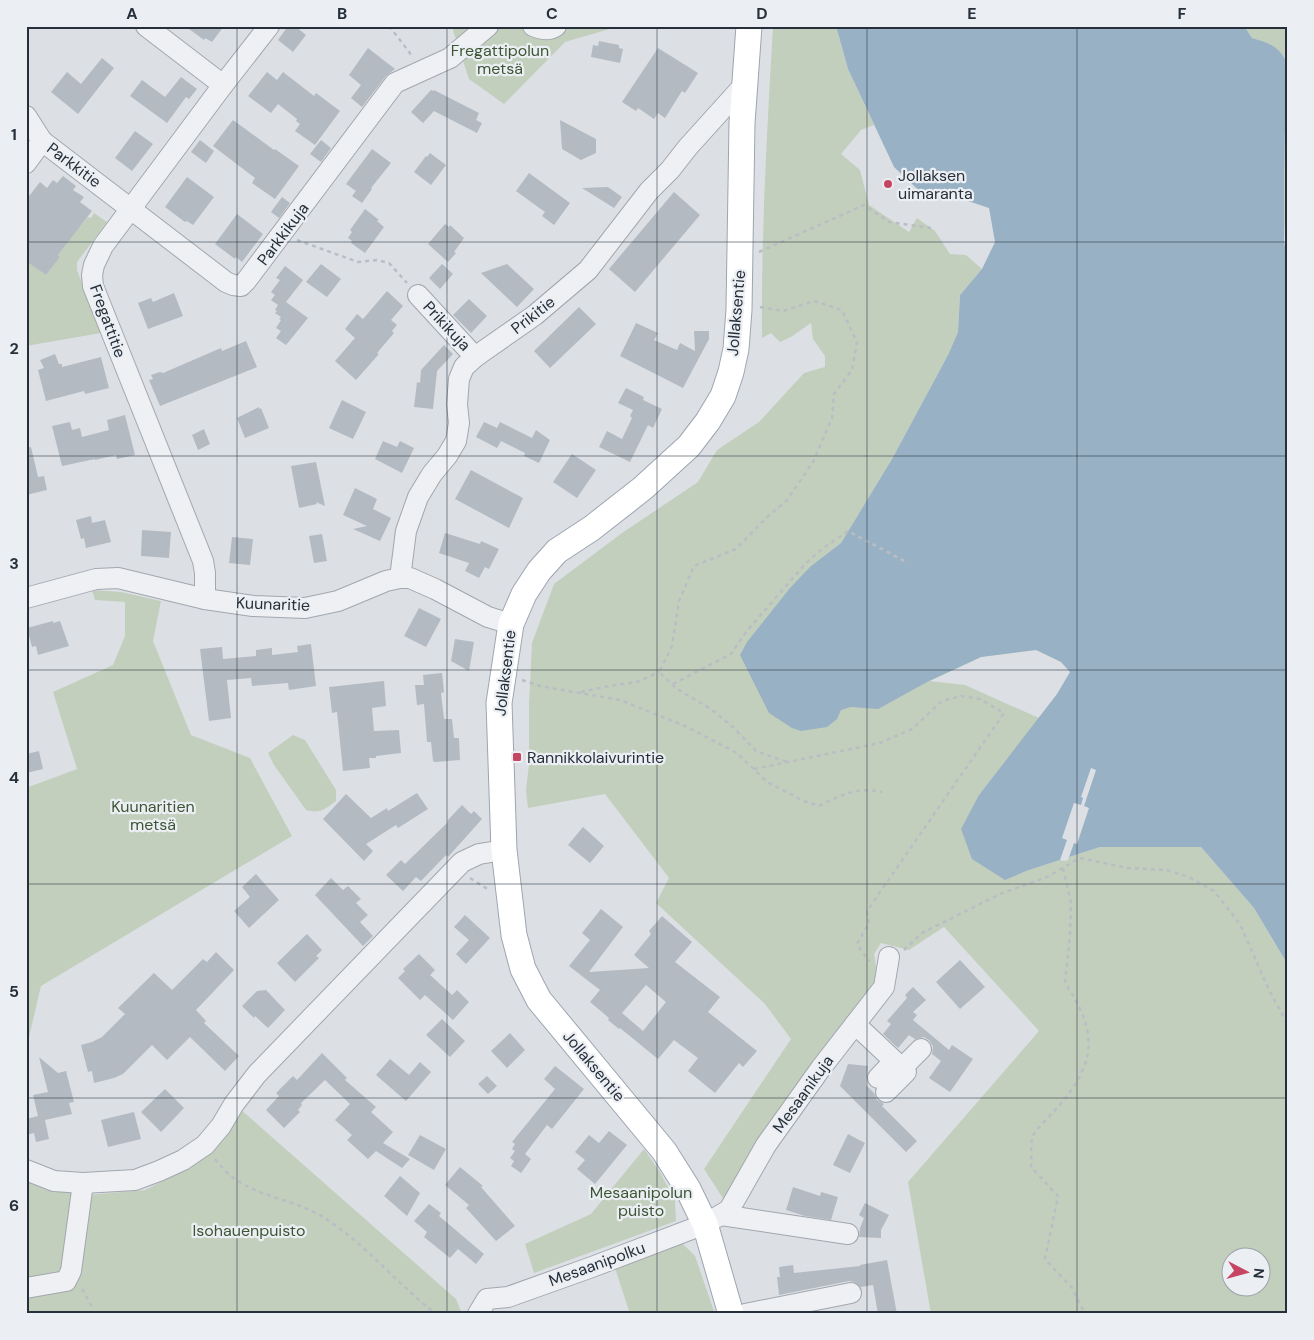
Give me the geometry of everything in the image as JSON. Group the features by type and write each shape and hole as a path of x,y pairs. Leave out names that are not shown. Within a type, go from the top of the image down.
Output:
{"main road":[{"name":"Jollaksentie","path":"731,1314 713,1220 688,1189 664,1151 539,1000 523,969 514,935 504,850 499,704 511,624 524,594 539,571 557,551 592,528 643,488 689,446 708,421 723,396 736,349 739,310 744,85 748,26"}],"street":[{"path":"146,26 223,84"},
{"name":"Fregattitie","path":"205,599 203,561 93,286 92,276 97,256 130,208 223,84 270,26"},
{"name":"Parkkikuja","path":"130,208 233,285 241,286 282,235 396,83 450,58 488,26"},
{"path":"533,26 552,29 556,26"},
{"name":"Prikitie","path":"400,578 406,532 418,497 456,441 460,423 457,404 460,379 464,367 475,357 535,316 588,270 649,191 670,170 688,147 744,85"},
{"name":"Parkkitie","path":"26,116 42,141 130,208"},
{"path":"26,163 42,141"},
{"name":"Prikikuja","path":"418,295 475,357"},
{"name":"Kuunaritie","path":"26,598 96,579 118,578 205,599 252,606 305,608 338,601 386,581 400,578"},
{"path":"400,578 410,578 420,582 488,617 511,624"},
{"path":"26,1170 54,1181 82,1183 135,1180 183,1160 205,1145 221,1126 234,1104 257,1074 462,862 479,854 504,850"},
{"name":"Mesaanikuja","path":"713,1220 729,1210 766,1145 821,1068 884,987 889,957"},
{"path":"855,1024 898,1065"},
{"path":"882,1085 898,1065 920,1048"},
{"path":"26,1288 66,1281 71,1271 82,1183"},
{"path":"713,1220 848,1234"},
{"name":"Mesaanipolku","path":"483,1306 713,1220"},
{"path":"745,1314 851,1293"}],"path":[{"path":"388,26 410,54 410,76"},
{"path":"755,253 864,205 889,222 931,228"},
{"path":"282,235 358,262 377,260 388,264 418,295"},
{"path":"579,692 637,682 659,672 672,646 679,600 694,566 736,548 787,500 813,462 832,418 834,394 852,370 857,342 842,310 814,301 783,311 753,306"},
{"path":"673,684 731,654 746,632 806,563 848,531 908,563"},
{"path":"659,672 673,684 711,709 734,728 756,751 788,762"},
{"path":"516,679 540,686 620,700 685,726 737,752 767,782 804,801 819,806 840,795 853,792 871,790 882,792"},
{"path":"754,770 880,743 912,729 942,702 961,696 980,699 1004,713 866,911 869,923 857,944 868,960 880,964 889,957 906,949 922,932 1000,894 1047,877 1080,858 1128,868 1166,870 1189,878 1214,891 1240,924 1269,990 1288,1025"},
{"path":"1063,868 1071,903 1065,983 1076,1000 1087,1026 1089,1054 1079,1080 1032,1137 1031,1167 1058,1196 1045,1259 1072,1288 1085,1314"},
{"path":"453,872 464,874 490,891"},
{"path":"205,1145 219,1165 253,1190 317,1214 343,1231 436,1314"}],"green space":[{"name":"Fregattipolun metsä","path":"454,26 620,26 565,42 504,104 469,79 453,30"},
{"path":"773,26 836,26 848,69 874,125 861,130 841,154 860,170 869,205 909,232 917,218 935,231 950,254 966,255 982,269 960,295 958,332 948,355 892,459 841,543 811,566 934,659 1036,650 981,657 930,681 965,685 1039,718 979,795 1026,871 1100,847 1201,847 1254,908 1288,965 1288,1314 931,1314 908,1182 1039,1031 944,927 909,950 881,943 874,954 879,984 726,1203 704,1169 791,1039 765,1004 656,903 669,878 605,794 528,808 526,790 529,764 532,643 554,584 622,533 698,482 717,450 759,422 804,373 825,367 825,356 813,339 811,323 780,342 771,333 762,338 763,221"},
{"path":"1244,26 1288,26 1288,66 1278,50 1269,44 1252,38"},
{"path":"1288,120 1288,268 1284,229 1284,189 1285,141"},
{"path":"94,213 107,222 77,262 77,270 101,333 26,346 26,264 37,249 38,269 46,275 60,257 58,255 67,243 61,215 79,228"},
{"name":"Kuunaritien metsä","path":"92,590 121,592 161,601 153,641 191,735 250,758 292,836 41,986 26,1050 26,788 77,769 53,692 113,665 125,636 125,602 95,600"},
{"path":"293,735 305,740 336,790 336,801 322,810 306,810 274,765 268,753"},
{"name":"Isohauenpuisto","path":"239,1108 456,1299 462,1314 26,1314 26,1295 76,1283 88,1195 145,1190 198,1163 221,1138"},
{"name":"Mesaanipolun puisto","path":"644,1149 660,1172 675,1201 676,1221 534,1273 525,1244 591,1214"},
{"path":"26,1176 77,1190 66,1271 26,1283"},
{"path":"681,1242 695,1256 715,1314 630,1314 615,1268"}],"water":[{"path":"836,26 1244,26 1252,38 1278,50 1288,66 1288,120 1285,129 1284,172 1284,240 1288,268 1288,965 1254,908 1201,847 1100,847 1026,871 1005,880 972,859 961,829 979,795 1057,694 1070,672 1061,662 1036,650 981,657 929,681 878,709 851,707 841,710 837,719 827,727 801,731 792,728 769,713 740,655 747,642 790,588 811,566 841,543 892,459 948,355 958,332 960,295 982,269 995,242 989,208 965,200 928,199 894,167 848,69"}],"pier":[{"path":"1091,768 1096,770 1084,806 1089,808 1077,844 1074,843 1068,860 1060,860 1067,840 1062,838 1074,803 1081,805 1083,798 1081,797"}],"building":[{"path":"185,26 224,26 212,42 205,38 204,40"},
{"path":"288,26 295,26 306,35 293,52 278,40"},
{"path":"599,41 619,45 619,48 623,49 620,63 591,57 593,45 598,46"},
{"path":"368,48 395,69 386,76 362,107 351,98 361,85 349,75"},
{"path":"658,48 698,73 685,93 682,91 665,118 658,113 654,119 638,108 636,111 622,102"},
{"path":"102,58 114,68 78,114 51,92 67,72 81,84"},
{"path":"267,72 277,80 283,72 314,96 316,93 340,111 315,145 295,131 300,124 296,121 297,119 278,104 271,113 248,96"},
{"path":"181,77 197,89 189,99 186,97 167,123 130,96 142,80 165,97"},
{"path":"431,90 479,113 476,120 482,123 477,133 434,111 423,123 411,112"},
{"path":"233,120 299,166 275,199 252,183 255,178 213,146"},
{"path":"560,120 596,139 596,153 581,160 562,149"},
{"path":"135,131 153,144 132,171 115,158"},
{"path":"200,140 214,151 206,163 191,152"},
{"path":"321,140 331,148 321,162 310,154"},
{"path":"372,149 391,163 371,188 362,203 352,196 356,191 346,184"},
{"path":"430,153 446,165 431,185 414,172"},
{"path":"529,173 570,203 554,225 542,216 545,212 516,191"},
{"path":"63,176 76,186 73,190 84,197 80,202 92,211 58,255 60,257 46,275 26,261 26,200 40,182 47,188 53,180 57,183"},
{"path":"187,177 214,197 193,225 187,221 185,222 165,207"},
{"path":"608,187 622,197 614,208 582,188"},
{"path":"674,192 700,215 635,292 609,269"},
{"path":"282,197 290,203 279,218 271,212"},
{"path":"365,209 379,220 377,221 384,227 365,253 351,243 352,241 348,238 352,232 350,230"},
{"path":"237,214 263,234 242,262 215,244"},
{"path":"445,224 449,227 450,225 464,238 454,252 456,253 448,262 428,244"},
{"path":"321,264 341,279 327,297 306,282"},
{"path":"442,264 453,274 440,289 429,278"},
{"path":"507,264 534,289 517,307 481,273"},
{"path":"285,266 303,280 286,302 308,318 286,345 276,338 281,331 276,328 281,317 275,313 278,305 271,300 275,295 271,292 280,280 276,278"},
{"path":"387,291 403,306 391,320 397,325 392,331 394,333 377,353 379,354 356,380 335,361 355,338 345,329 357,314 363,319"},
{"path":"174,293 183,316 148,329 138,303 151,298 153,302"},
{"path":"469,299 487,316 471,333 453,315"},
{"path":"579,307 596,324 550,368 534,351"},
{"path":"636,323 658,333 654,340 677,350 680,343 695,351 694,331 709,331 709,339 683,388 620,356"},
{"path":"246,341 257,367 160,406 149,380 153,379 151,375 163,373 221,348 222,351"},
{"path":"444,345 453,354 437,371 433,409 414,407 417,382 420,383 421,370"},
{"path":"55,354 62,367 101,357 109,388 85,394 84,391 46,401 38,370 44,368 40,360"},
{"path":"626,388 644,397 643,400 662,409 653,428 648,425 630,462 599,447 607,431 622,439 632,418 630,416 633,410 618,403"},
{"path":"342,400 366,412 353,439 329,428"},
{"path":"259,407 269,428 245,438 237,418"},
{"path":"125,415 135,455 117,459 116,455 62,466 52,426 70,422 72,430 80,428 82,437 109,430 107,420"},
{"path":"484,422 497,428 500,422 532,438 536,430 550,440 539,463 524,456 525,453 501,441 497,448 476,437"},
{"path":"204,429 210,444 198,450 192,435"},
{"path":"383,441 397,447 400,441 414,448 402,473 375,459"},
{"path":"31,447 38,477 44,476 47,490 26,495 26,448"},
{"path":"572,454 596,470 577,498 553,482"},
{"path":"316,462 325,506 316,502 317,504 299,508 291,466"},
{"path":"471,470 523,498 509,528 455,499"},
{"path":"355,488 377,499 373,509 391,518 380,541 353,529 367,526 343,515"},
{"path":"91,516 92,523 105,520 111,542 86,548 84,538 81,539 76,520"},
{"path":"142,530 171,532 169,558 141,556"},
{"path":"445,533 480,544 481,541 499,549 489,569 485,567 479,578 465,571 469,563 439,553"},
{"path":"322,534 327,561 314,563 309,536"},
{"path":"232,537 253,539 250,565 229,563"},
{"path":"419,608 441,619 426,647 404,636"},
{"path":"53,621 53,623 60,621 69,646 38,655 36,646 32,647 27,628"},
{"path":"455,639 474,642 469,671 451,661"},
{"path":"311,644 316,686 289,690 288,683 252,686 251,678 227,680 231,718 209,721 200,649 222,647 223,659 256,656 256,650 272,648 272,655 298,652 297,646"},
{"path":"442,673 444,692 441,693 444,719 452,719 454,738 459,738 460,760 435,762 433,761 431,742 427,742 424,704 417,705 415,685 424,685 423,675"},
{"path":"384,681 386,706 372,708 374,731 399,730 401,753 369,758 370,768 343,771 337,712 332,713 329,687"},
{"path":"39,751 43,769 26,773 26,754"},
{"path":"417,793 428,809 398,828 396,825 366,844 373,851 364,861 323,819 346,794 371,818 387,808 388,811"},
{"path":"462,805 471,814 474,811 482,819 448,857 446,855 421,881 416,877 403,891 386,875 401,860 405,864 448,822"},
{"path":"583,827 604,846 590,863 568,845"},
{"path":"256,874 279,900 249,928 234,911 250,897 242,887"},
{"path":"331,878 343,890 348,886 361,899 356,903 368,915 360,922 373,936 363,946 315,895"},
{"path":"601,909 623,927 589,972 649,968 634,955 651,934 649,931 662,916 692,942 675,962 720,997 708,1012 757,1051 743,1067 739,1063 715,1093 688,1071 698,1058 674,1040 658,1059 608,1020 609,1018 590,1002 600,990 569,966 590,940 582,933","holes":["646,985 666,1002 643,1031 622,1013"]},
{"path":"465,915 490,938 466,964 456,954 469,940 454,927"},
{"path":"307,934 322,950 316,956 319,958 295,982 277,963"},
{"path":"216,952 234,970 196,1010 206,1021 204,1023 239,1056 225,1071 190,1037 167,1060 152,1045 123,1074 94,1083 92,1071 88,1072 81,1045 102,1037 125,1014 118,1008 154,973 172,990 203,959 207,962"},
{"path":"419,954 435,970 430,975 452,995 457,990 469,1002 453,1020 425,995 420,1000 398,978 405,971 403,969"},
{"path":"960,960 985,987 960,1009 936,982"},
{"path":"913,987 926,1000 913,1012 917,1015 913,1020 949,1050 952,1045 973,1059 950,1092 929,1078 941,1061 932,1054 933,1046 929,1040 924,1037 915,1039 909,1035 898,1048 883,1034 891,1024 887,1021 907,998 905,995"},
{"path":"266,990 285,1010 268,1028 242,1006 257,991"},
{"path":"442,1019 465,1041 450,1057 426,1035"},
{"path":"510,1033 525,1050 507,1068 491,1051"},
{"path":"322,1053 347,1078 345,1080 376,1107 371,1112 393,1132 383,1143 410,1159 402,1168 376,1151 368,1159 347,1140 352,1135 335,1120 350,1104 325,1080 301,1103 302,1105 298,1110 300,1112 284,1128 266,1110 279,1096 276,1093 293,1076 297,1080"},
{"path":"39,1057 58,1073 66,1071 74,1102 69,1103 72,1114 45,1120 49,1139 36,1142 34,1133 26,1135 26,1119 38,1116 33,1095 48,1092"},
{"path":"390,1059 409,1075 420,1062 431,1072 406,1101 376,1075"},
{"path":"848,1064 868,1066 866,1085 874,1093 877,1100 884,1104 882,1106 917,1141 906,1152 840,1086"},
{"path":"555,1066 584,1089 552,1129 547,1125 525,1154 531,1159 521,1173 511,1166 514,1161 510,1158 515,1151 512,1149 515,1144 512,1142 555,1089 544,1079"},
{"path":"487,1076 497,1086 488,1094 478,1084"},
{"path":"165,1089 184,1108 161,1132 141,1112"},
{"path":"134,1112 141,1139 108,1147 101,1120"},
{"path":"609,1131 627,1145 595,1184 577,1169 585,1160 575,1152 589,1135 599,1143"},
{"path":"848,1134 865,1143 850,1173 833,1165"},
{"path":"420,1135 446,1149 434,1170 408,1155"},
{"path":"460,1167 483,1186 481,1187 515,1226 496,1241 466,1208 469,1205 445,1185"},
{"path":"400,1176 420,1193 407,1216 384,1196"},
{"path":"793,1187 820,1196 821,1192 838,1197 831,1220 805,1216 786,1210"},
{"path":"865,1203 889,1215 881,1230 881,1238 859,1237 864,1218 859,1215"},
{"path":"429,1204 441,1213 439,1216 484,1254 476,1264 458,1249 450,1258 424,1237 427,1232 414,1221"},
{"path":"887,1260 897,1314 878,1314 873,1285 861,1287 849,1281 779,1295 777,1277 780,1277 779,1267 793,1265 794,1273 860,1266"}],"place":[{"name":"Jollaksen uimaranta","path":"888,184"},
{"name":"Rannikkolaivurintie","path":"517,757"}]}
